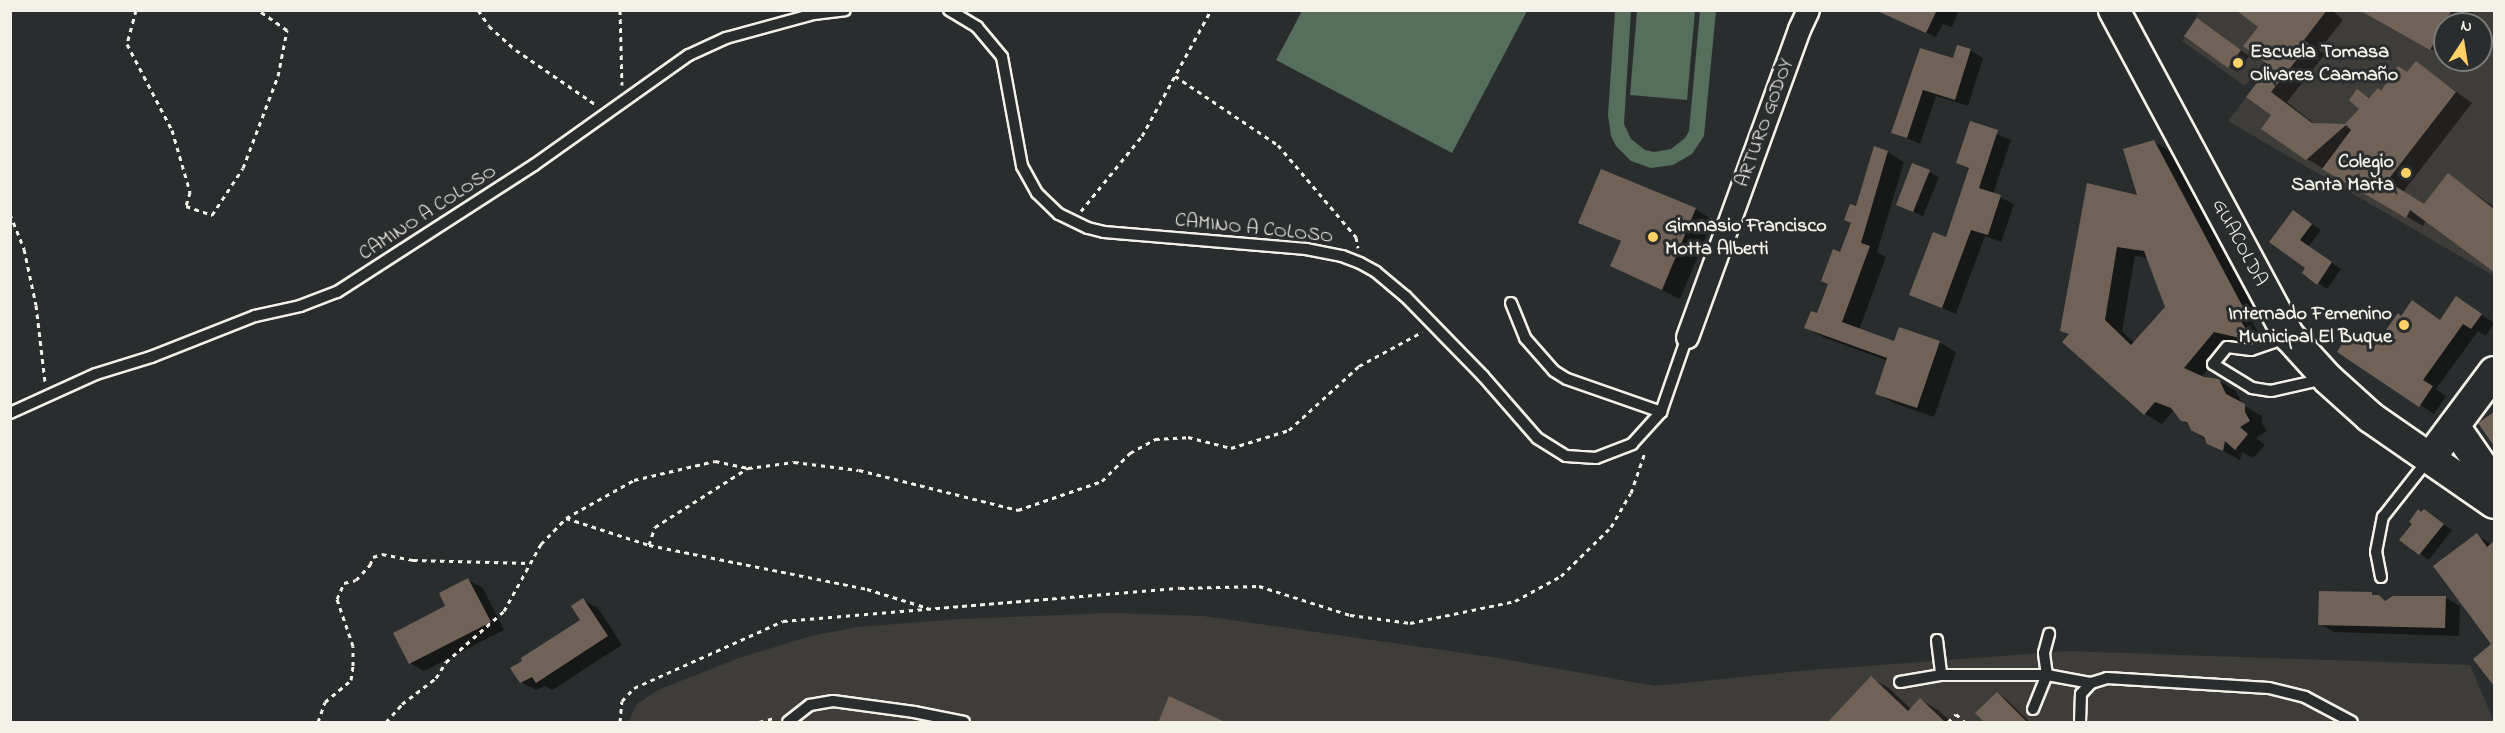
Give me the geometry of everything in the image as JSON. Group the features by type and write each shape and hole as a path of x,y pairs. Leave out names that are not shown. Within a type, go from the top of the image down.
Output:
{"street":[{"name":"ARTURO GODOY","path":"1687,337 1808,10"},
{"name":"GUACOLDA","path":"2114,10 2289,336 2328,379 2385,429 2494,503"},
{"path":"2430,458 2494,372"},
{"path":"2454,426 2494,484"}],"lane":[{"name":"CAMINO A COLOSO","path":"10,413 46,395 255,316 300,306 337,292 534,165 689,55 707,46 814,14 845,10"},
{"name":"CAMINO A COLOSO","path":"949,10 977,27 1002,57 1022,166 1042,199 1072,222 1104,232 1306,249 1342,256 1360,263 1392,283 1483,376 1537,438 1566,456 1596,458 1615,453 1632,444 1658,416 1687,337"},
{"path":"1511,303 1525,338 1554,370 1567,379 1658,416"},
{"path":"2289,336 2251,350 2227,347 2213,364 2252,388 2271,391 2328,379"},
{"path":"2381,577 2376,552 2383,517 2430,458"},
{"path":"2033,708 2047,675 2044,653 2049,634"},
{"path":"1937,640 1941,675"},
{"path":"1900,682 1941,675 2047,675 2091,683 2107,678 2269,688 2306,697 2352,723"},
{"path":"2080,723 2079,701 2091,683"},
{"path":"788,723 810,705 833,701 914,712 964,723"}],"path":[{"path":"135,10 127,44 172,130 190,192 186,206 212,215 243,168 278,76 287,30 258,10"},
{"path":"478,10 489,26 525,57 576,93 610,112"},
{"path":"620,10 622,104"},
{"path":"1072,222 1142,136 1211,10"},
{"path":"1175,76 1278,145 1356,237 1360,263"},
{"path":"10,214 24,249 36,305 46,395"},
{"path":"386,723 402,704 436,678 446,662 504,611 541,544 566,518 634,480 715,460 748,468 794,462 860,470 1018,510 1102,481 1130,453 1155,439 1188,437 1231,448 1288,430 1359,366 1434,325"},
{"path":"620,723 622,701 634,688 783,621 1180,588 1259,586 1350,615 1410,624 1515,601 1561,576 1611,527 1631,493 1658,416"},
{"path":"649,545 655,527 748,468"},
{"path":"566,518 649,545 867,589 932,610"},
{"path":"318,723 325,702 351,680 354,666 353,646 336,599 344,583 356,580 370,565 373,557 382,554 424,561 531,563"},
{"path":"1948,723 1956,714 1965,723"}],"shaded area":[{"name":"Escuela Tomasa Olivares Caamaño","path":"2198,11 2304,11 2245,86 2182,41"},
{"name":"Colegio Santa Marta","path":"2313,11 2494,11 2494,276 2228,121"},
{"path":"1112,613 1203,616 1498,658 1655,686 1800,671 2067,651 2470,665 2494,722 628,722 637,704 658,690 739,658 811,636 858,627 958,619"}],"green space":[{"path":"1302,11 1527,11 1452,153 1276,60"},
{"path":"1615,11 1631,11 1624,124 1631,139 1645,150 1654,152 1671,149 1685,138 1689,131 1700,11 1716,11 1704,136 1692,154 1673,165 1651,168 1631,161 1616,146 1611,136 1608,115"},
{"path":"1637,11 1695,11 1687,100 1630,95"}],"building":[{"path":"1875,10 1937,10 1926,33"},
{"path":"2236,10 2327,10 2304,40 2309,44 2271,92 2312,123 2345,124 2359,109 2349,100 2357,89 2369,98 2378,88 2381,91 2398,66 2407,72 2416,61 2456,92 2387,181 2424,204 2448,173 2494,209 2494,272 2410,210 2406,218 2322,169 2351,130 2346,125 2306,160 2261,129 2271,115 2246,97 2270,66 2243,46 2258,27"},
{"path":"2359,10 2452,10 2451,12 2433,12 2433,45 2430,50"},
{"path":"2197,18 2241,50 2228,68 2184,36"},
{"path":"1957,45 1971,49 1955,100 1923,90 1907,138 1891,133 1920,48 1953,58"},
{"path":"1970,121 1998,130 1979,188 2001,195 1988,235 1971,230 1942,308 1909,295 1933,232 1946,237 1969,168 1956,163"},
{"path":"2154,140 2244,309 2236,313 2253,341 2214,332 2184,368 2204,377 2219,379 2226,394 2245,404 2245,412 2250,421 2240,427 2248,434 2235,450 2225,441 2223,451 2207,444 2204,437 2191,430 2187,422 2181,421 2171,408 2155,402 2144,415 2062,342 2069,334 2060,331 2087,183 2137,195 2123,149","holes":["2117,247 2144,251 2165,307 2131,345 2105,320"]},
{"path":"1874,146 1888,151 1861,243 1870,246 1842,322 1894,341 1899,327 1940,341 1917,408 1875,394 1887,358 1804,328 1811,311 1817,313 1828,284 1821,281 1833,249 1840,252 1851,223 1844,220 1850,204 1856,206"},
{"path":"1912,163 1930,170 1913,212 1896,205"},
{"name":"Gimnasio Francisco Motta Alberti","path":"1601,169 1696,208 1662,290 1610,266 1621,241 1578,223"},
{"path":"2293,210 2312,224 2300,240 2332,262 2317,285 2302,273 2305,268 2269,242"},
{"path":"2456,296 2482,314 2471,329 2463,324 2423,380 2433,386 2419,407 2337,352 2350,331 2374,347 2398,313 2401,316 2412,300 2440,320"},
{"path":"2494,412 2494,446 2478,423"},
{"path":"2418,509 2421,512 2424,509 2444,524 2419,555 2399,540 2412,524 2409,522"},
{"path":"2477,533 2487,547 2494,541 2494,686 2473,659 2491,644 2433,566"},
{"path":"468,578 491,622 409,664 393,633 445,606 439,593"},
{"path":"2319,591 2372,592 2372,595 2379,595 2385,601 2393,596 2446,596 2445,628 2318,625"},
{"path":"583,598 608,636 536,683 532,677 520,683 510,668 522,661 521,658 580,620 571,606"},
{"path":"1871,676 1908,711 1920,698 1946,723 1827,723"},
{"path":"1997,692 2028,723 1985,723 1975,713"},
{"path":"1169,696 1227,723 1158,723"}],"place":[{"name":"Escuela Tomasa Olivares Caamaño","path":"2238,63"},
{"name":"Colegio Santa Marta","path":"2406,173"},
{"name":"Gimnasio Francisco Motta Alberti","path":"1653,237"},
{"name":"Internado Femenino Municipal El Buque","path":"2404,325"}]}
